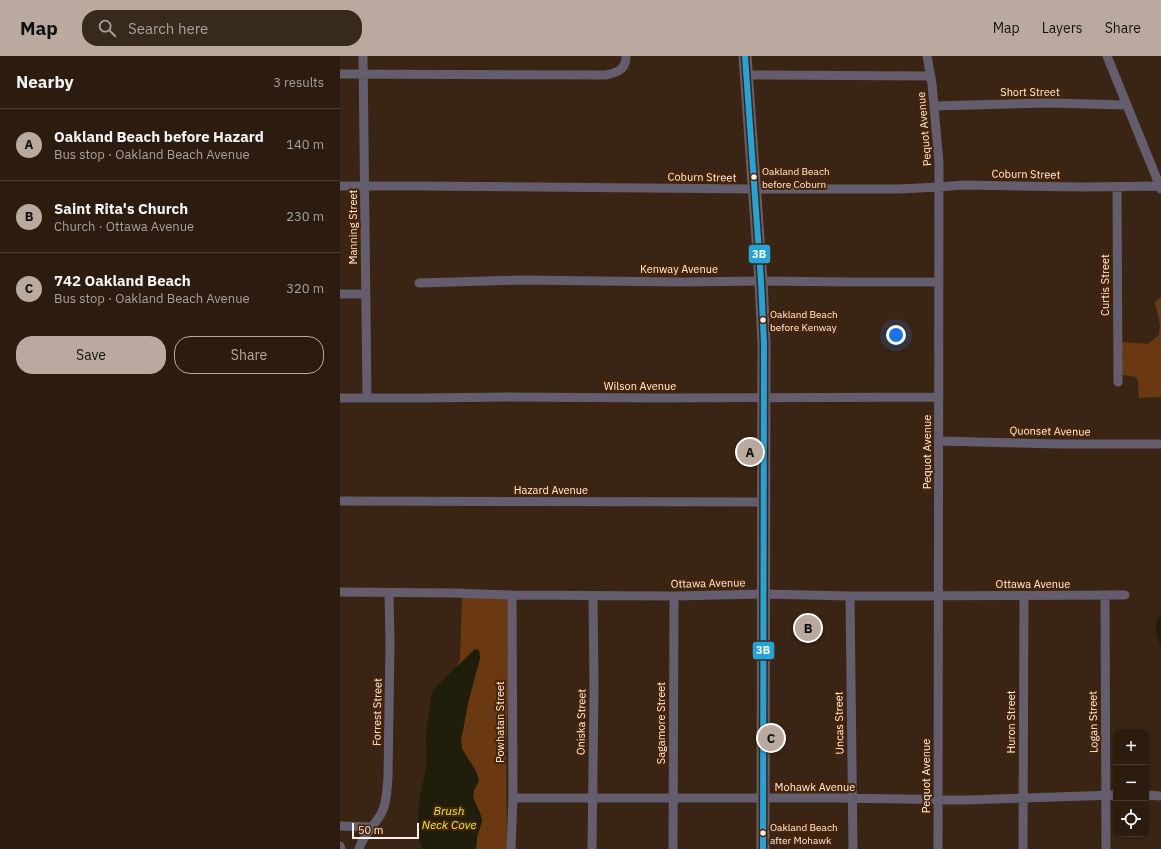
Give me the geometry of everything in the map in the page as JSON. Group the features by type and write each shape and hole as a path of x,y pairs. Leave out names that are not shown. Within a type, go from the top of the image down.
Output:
{"street":[{"name":"Manning Street","path":"363,56 367,398"},
{"path":"340,74 605,75 621,69 626,63 626,56"},
{"path":"746,56 764,343 763,849"},
{"name":"Pequot Avenue","path":"927,56 934,106 938,150 939,188 938,849"},
{"path":"1107,56 1160,188"},
{"path":"747,75 931,76"},
{"name":"Short Street","path":"934,106 1049,103 1127,105"},
{"name":"Coburn Street","path":"340,186 754,189 939,188 963,185 1160,188"},
{"name":"Curtis Street","path":"1117,187 1118,382"},
{"name":"Kenway Avenue","path":"420,283 522,280 680,282 939,282"},
{"path":"340,294 365,294"},
{"name":"Wilson Avenue","path":"340,398 939,397"},
{"name":"Quonset Avenue","path":"939,441 1061,444 1161,444"},
{"name":"Hazard Avenue","path":"340,501 763,502"},
{"name":"Ottawa Avenue","path":"340,592 593,596 763,594 850,596 1125,595"},
{"name":"Forrest Street","path":"358,849 365,835 381,813 387,791 390,643 389,593"},
{"name":"Powhatan Street","path":"511,849 513,798 512,595"},
{"name":"Logan Street","path":"1105,595 1105,708 1111,795 1106,849"},
{"name":"Oniska Street","path":"592,849 594,687 593,596"},
{"name":"Sagamore Street","path":"673,849 674,596"},
{"name":"Uncas Street","path":"850,596 853,849"},
{"name":"Huron Street","path":"1023,849 1024,596"},
{"name":"Mohawk Avenue","path":"513,798 673,797 967,800 1111,795"},
{"path":"1149,795 1161,796"},
{"path":"340,826 371,827"}],"shaded area":[{"path":"1161,297 1161,397 1139,398 1137,377 1122,375 1121,342 1148,344 1159,335 1160,325 1155,302"},
{"path":"462,597 511,598 512,601 506,750 507,849 476,849 477,837 482,821 473,798 474,790 479,781 476,771 462,749 461,740 468,703 480,658 479,650 457,666 460,660"}],"water":[{"path":"1161,614 1161,646 1156,634 1156,621"},
{"name":"Brush Neck Cove","path":"475,649 479,650 480,658 468,703 461,740 462,749 476,771 479,781 474,790 473,798 482,821 477,837 476,849 422,849 418,834 418,814 420,794 427,764 426,735 431,698 434,689"}],"transit line":[{"name":"3B","path":"745,56 764,343 763,849"}],"place":[{"name":"Oakland Beach before Coburn","path":"754,177"},
{"name":"Oakland Beach before Kenway","path":"763,320"},
{"name":"Oakland Beach before Hazard","path":"750,452"},
{"name":"Saint Rita's Church","path":"808,628"},
{"name":"742 Oakland Beach","path":"771,738"},
{"name":"Oakland Beach after Mohawk","path":"763,833"}]}
